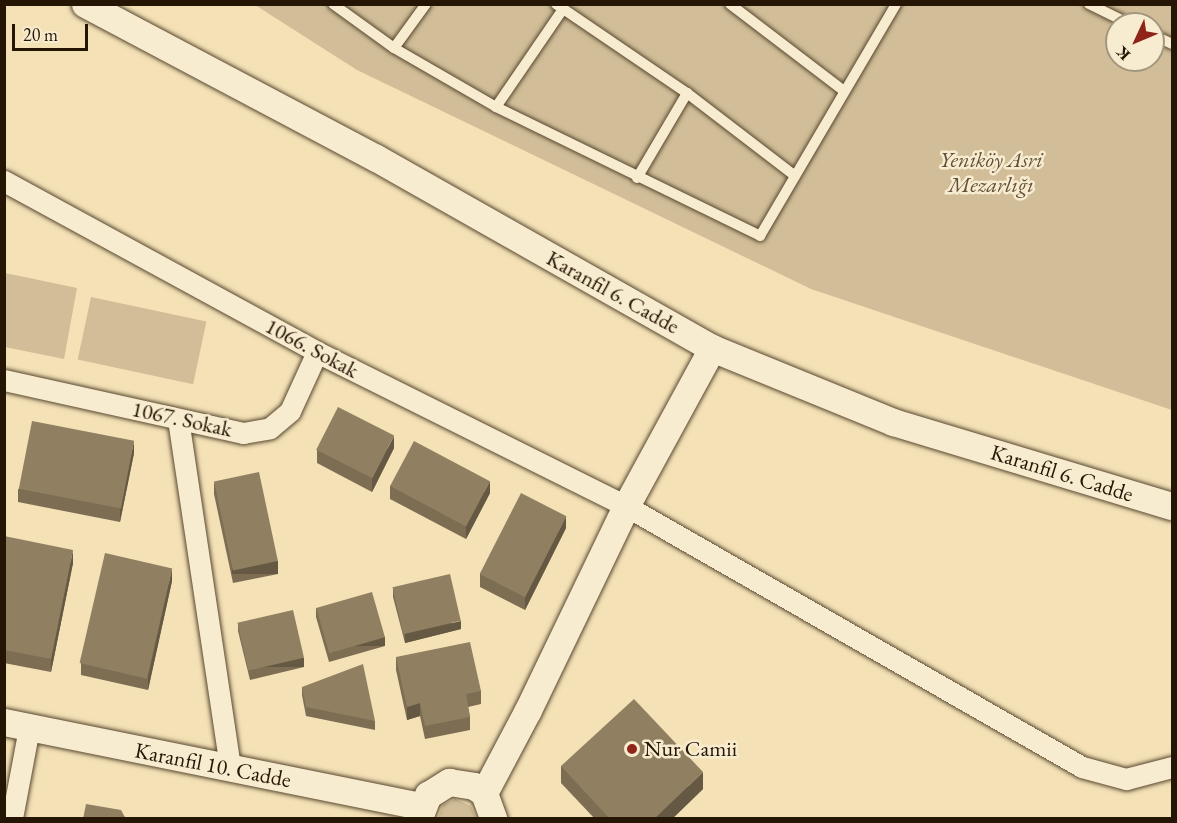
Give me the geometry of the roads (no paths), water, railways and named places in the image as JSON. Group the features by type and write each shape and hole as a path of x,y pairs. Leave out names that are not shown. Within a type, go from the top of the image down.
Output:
{"street":[{"name":"Karanfil 6. Cadde","path":"85,4 376,158 712,348 893,422 1173,506"},
{"name":"1066. Sokak","path":"4,181 317,352 626,506 1082,767 1126,779 1173,767"},
{"path":"483,794 528,710 626,506 712,348"},
{"name":"1067. Sokak","path":"4,380 243,433 270,428 290,411 317,352"},
{"path":"178,419 230,769"},
{"path":"12,819 17,725"},
{"name":"Karanfil 10. Cadde","path":"17,725 230,769 420,812"},
{"path":"420,812 438,786 449,782 474,786 483,794 493,819"}],"lane":[{"path":"333,4 394,48 496,107 637,178 760,236 896,4"},
{"path":"394,48 426,4"},
{"path":"730,4 844,91"},
{"path":"1089,4 1105,12"},
{"path":"496,107 560,7 687,93 795,176"},
{"path":"637,178 687,93"}],"place":[{"name":"Nur Camii","path":"632,749"}],"park label":[{"name":"Yeniköy Asri Mezarlığı","path":"991,172"}]}
